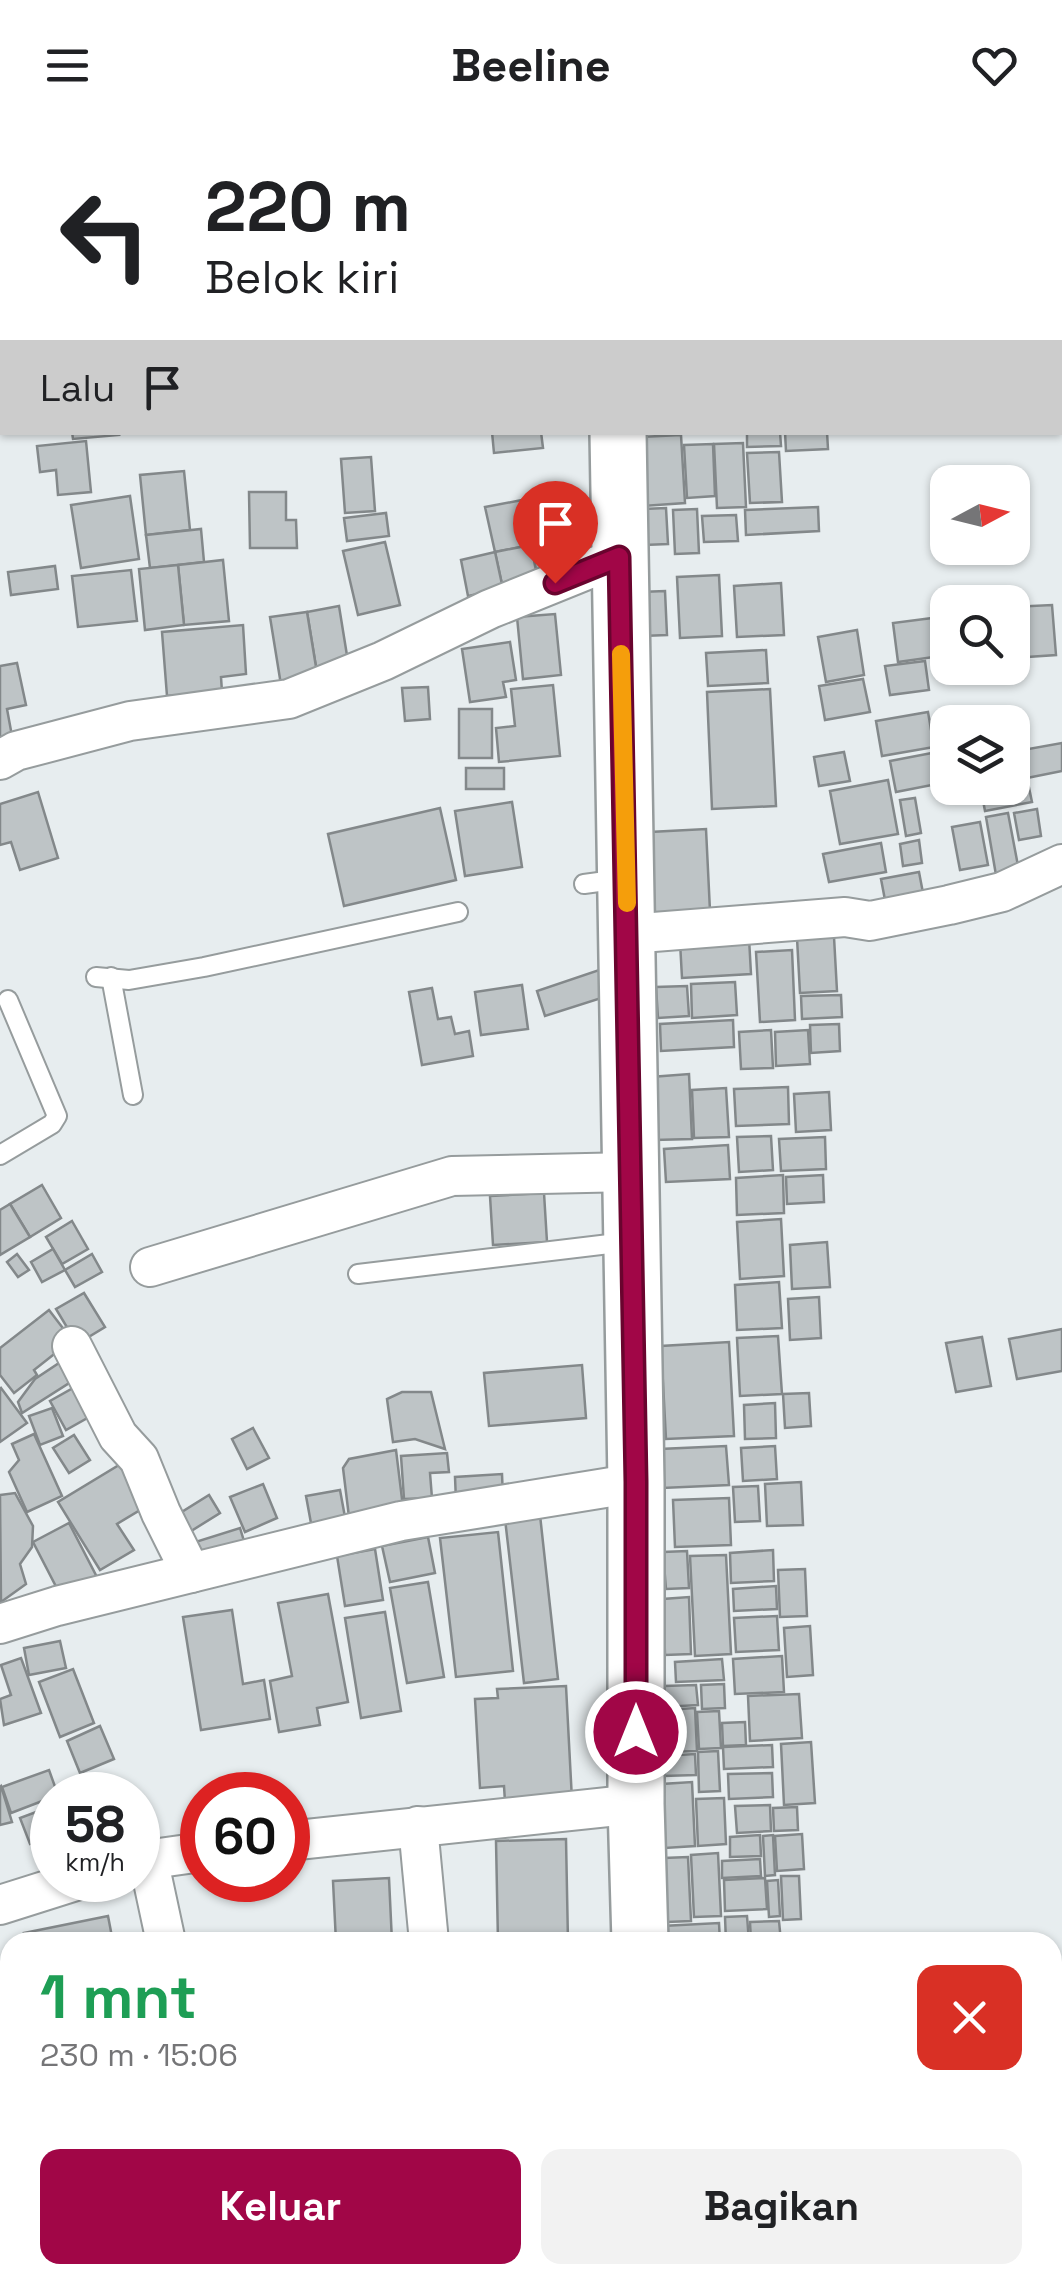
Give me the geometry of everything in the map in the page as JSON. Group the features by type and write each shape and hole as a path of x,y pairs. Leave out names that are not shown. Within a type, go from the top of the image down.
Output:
{"main road":[{"path":"618,435 619,557 605,881 628,934 640,1932"}],"street":[{"path":"0,760 16,752 130,721 289,700 619,557"},
{"path":"628,934 845,917 870,922 1002,892 1062,864"},
{"path":"150,1268 452,1176 630,1172"},
{"path":"72,1346 118,1436 139,1459 160,1514 191,1573"},
{"path":"0,1624 57,1606 401,1521 636,1482"},
{"path":"310,1838 636,1804"},
{"path":"418,1826 427,1932"},
{"path":"0,1905 30,1896"},
{"path":"155,1902 163,1932"}],"lane":[{"path":"132,1095 104,977 128,980 204,967 458,912"},
{"path":"0,1155 52,1124 57,1116 10,999"},
{"path":"358,1274 631,1241"}],"building":[{"path":"72,435 119,435 73,439"},
{"path":"492,435 541,435 543,448 494,453"},
{"path":"681,435 685,503 643,506 640,437"},
{"path":"747,435 780,435 781,446 747,447"},
{"path":"785,435 827,435 828,449 786,451"},
{"path":"86,441 91,492 58,495 56,470 40,472 37,446"},
{"path":"743,443 746,507 717,508 714,444"},
{"path":"713,444 715,496 687,498 684,445"},
{"path":"779,452 782,502 750,503 747,453"},
{"path":"371,457 375,511 345,513 341,459"},
{"path":"184,471 190,530 146,535 140,475"},
{"path":"249,492 286,492 286,520 296,520 297,548 250,548"},
{"path":"130,496 139,559 81,568 71,505"},
{"path":"593,498 600,531 541,543 534,511"},
{"path":"522,500 531,545 495,552 485,507"},
{"path":"818,507 819,531 746,535 745,510"},
{"path":"666,508 668,544 644,545 643,509"},
{"path":"697,509 699,553 675,554 673,510"},
{"path":"386,513 389,536 347,541 344,518"},
{"path":"736,515 738,541 704,542 702,516"},
{"path":"201,529 204,562 150,568 146,535"},
{"path":"572,537 579,571 538,581 531,545"},
{"path":"385,542 400,605 358,615 343,551"},
{"path":"531,545 538,581 503,589 495,552"},
{"path":"495,552 503,589 468,596 461,560"},
{"path":"223,560 229,621 184,625 178,565"},
{"path":"178,565 184,625 145,630 139,569"},
{"path":"55,566 58,589 11,595 8,572"},
{"path":"131,570 137,621 78,627 72,576"},
{"path":"719,575 722,636 680,638 677,577"},
{"path":"781,583 784,635 737,637 734,586"},
{"path":"665,591 667,635 642,636 640,592"},
{"path":"1052,605 1056,655 1030,657 1030,606"},
{"path":"339,606 350,674 318,679 307,612"},
{"path":"307,612 318,679 281,685 270,617"},
{"path":"555,614 561,675 523,679 517,617"},
{"path":"930,618 930,658 898,662 893,623"},
{"path":"243,625 246,674 221,677 222,692 167,696 162,632"},
{"path":"857,630 864,675 826,682 818,637"},
{"path":"510,642 516,680 503,682 506,697 470,702 462,649"},
{"path":"766,650 768,683 708,686 706,653"},
{"path":"925,661 929,690 890,695 885,666"},
{"path":"17,663 26,705 7,709 12,736 0,738 0,666"},
{"path":"863,679 870,712 825,720 819,686"},
{"path":"553,685 560,756 499,762 496,728 515,726 511,689"},
{"path":"428,687 430,719 405,721 402,688"},
{"path":"770,689 776,806 712,809 707,692"},
{"path":"459,709 492,709 492,758 459,758"},
{"path":"928,712 930,748 882,756 876,721"},
{"path":"1062,743 1062,771 1030,777 1030,749"},
{"path":"844,752 850,781 819,786 814,757"},
{"path":"930,753 930,785 896,792 890,761"},
{"path":"466,768 504,768 504,789 466,789"},
{"path":"888,780 898,834 840,844 830,791"},
{"path":"38,792 58,858 20,870 11,842 0,845 0,804"},
{"path":"915,798 921,833 906,836 900,800"},
{"path":"512,802 522,867 465,876 455,811"},
{"path":"984,805 1016,805 985,811"},
{"path":"440,808 456,880 344,906 328,834"},
{"path":"1037,809 1041,836 1019,840 1014,813"},
{"path":"1008,813 1019,871 996,875 986,817"},
{"path":"980,822 988,865 960,870 952,827"},
{"path":"706,829 710,911 655,914 650,832"},
{"path":"919,840 922,863 903,866 900,844"},
{"path":"881,843 886,872 829,882 823,854"},
{"path":"919,872 923,893 885,900 881,879"},
{"path":"834,937 837,991 800,993 797,938"},
{"path":"749,938 751,974 682,978 680,942"},
{"path":"792,950 795,1020 760,1022 756,952"},
{"path":"605,968 614,994 545,1016 537,991"},
{"path":"735,982 737,1015 692,1018 691,984"},
{"path":"522,985 528,1029 481,1035 475,992"},
{"path":"687,986 689,1016 658,1018 656,987"},
{"path":"432,988 438,1019 451,1017 455,1034 469,1031 473,1056 422,1065 409,992"},
{"path":"841,995 842,1017 802,1019 801,996"},
{"path":"733,1020 734,1047 661,1051 660,1024"},
{"path":"839,1024 840,1051 811,1053 810,1025"},
{"path":"771,1030 773,1068 741,1069 739,1032"},
{"path":"808,1030 810,1064 776,1066 775,1032"},
{"path":"689,1074 692,1139 654,1140 651,1077"},
{"path":"788,1087 789,1124 736,1126 734,1089"},
{"path":"726,1088 729,1137 694,1138 692,1090"},
{"path":"829,1092 831,1130 796,1132 794,1094"},
{"path":"771,1136 773,1170 739,1172 737,1137"},
{"path":"825,1137 826,1169 781,1171 779,1139"},
{"path":"728,1145 730,1179 666,1182 664,1149"},
{"path":"783,1175 784,1213 737,1215 736,1178"},
{"path":"823,1175 824,1202 787,1204 786,1177"},
{"path":"42,1185 61,1218 30,1237 10,1204"},
{"path":"544,1193 547,1242 493,1245 490,1196"},
{"path":"10,1204 30,1237 0,1255 0,1210"},
{"path":"781,1219 784,1276 740,1279 737,1222"},
{"path":"72,1221 88,1249 62,1264 46,1237"},
{"path":"827,1242 830,1287 792,1289 790,1245"},
{"path":"53,1249 65,1270 42,1282 31,1262"},
{"path":"17,1254 29,1270 18,1277 7,1262"},
{"path":"92,1254 102,1272 75,1287 65,1270"},
{"path":"779,1282 782,1328 737,1330 735,1285"},
{"path":"84,1293 105,1327 77,1344 56,1309"},
{"path":"819,1297 821,1338 790,1340 788,1299"},
{"path":"49,1310 72,1340 34,1370 37,1375 14,1393 0,1375 0,1348"},
{"path":"1062,1329 1062,1371 1017,1379 1009,1339"},
{"path":"778,1336 782,1394 740,1396 737,1338"},
{"path":"982,1337 991,1386 956,1392 946,1343"},
{"path":"729,1342 734,1436 666,1439 661,1346"},
{"path":"65,1359 77,1378 22,1413 18,1402 35,1379"},
{"path":"582,1365 586,1418 489,1426 484,1373"},
{"path":"82,1383 98,1412 66,1430 50,1401"},
{"path":"0,1389 27,1423 0,1442"},
{"path":"402,1392 431,1392 445,1449 415,1439 393,1442 387,1399"},
{"path":"809,1393 811,1426 785,1428 783,1394"},
{"path":"775,1403 776,1438 745,1439 744,1405"},
{"path":"52,1408 63,1436 40,1445 29,1416"},
{"path":"253,1428 269,1458 247,1469 232,1439"},
{"path":"34,1434 62,1496 27,1512 9,1472 19,1460 12,1444"},
{"path":"74,1435 90,1460 69,1473 53,1448"},
{"path":"726,1446 729,1485 662,1488 660,1449"},
{"path":"775,1446 777,1479 743,1481 741,1448"},
{"path":"396,1450 403,1507 349,1517 343,1468 349,1459"},
{"path":"447,1453 449,1472 430,1473 432,1498 404,1499 401,1456"},
{"path":"124,1462 150,1504 117,1524 134,1550 100,1570 58,1502"},
{"path":"502,1474 503,1498 456,1501 455,1477"},
{"path":"801,1482 803,1525 767,1526 765,1484"},
{"path":"263,1484 277,1518 245,1532 230,1497"},
{"path":"758,1486 760,1521 735,1522 733,1487"},
{"path":"340,1490 347,1528 313,1534 306,1496"},
{"path":"15,1493 33,1526 32,1547 20,1564 26,1584 1,1602 0,1495"},
{"path":"209,1495 220,1513 188,1533 177,1515"},
{"path":"729,1498 731,1545 675,1547 673,1500"},
{"path":"540,1515 558,1679 524,1683 505,1519"},
{"path":"69,1523 99,1581 63,1600 33,1542"},
{"path":"240,1528 247,1551 196,1568 189,1544"},
{"path":"498,1532 513,1671 456,1677 440,1538"},
{"path":"428,1537 435,1573 390,1582 382,1546"},
{"path":"375,1549 383,1600 345,1606 337,1556"},
{"path":"773,1550 774,1581 731,1583 730,1553"},
{"path":"687,1551 689,1588 666,1589 663,1552"},
{"path":"726,1555 731,1654 695,1656 690,1556"},
{"path":"805,1569 807,1616 780,1617 778,1570"},
{"path":"428,1582 444,1677 407,1683 390,1588"},
{"path":"776,1586 777,1609 734,1611 733,1589"},
{"path":"328,1594 348,1702 317,1708 320,1725 279,1732 270,1681 292,1676 278,1603"},
{"path":"689,1597 691,1654 665,1655 663,1599"},
{"path":"232,1610 243,1684 264,1680 270,1719 201,1730 183,1617"},
{"path":"385,1612 401,1711 361,1718 345,1618"},
{"path":"777,1616 779,1650 736,1652 734,1618"},
{"path":"810,1626 813,1675 787,1677 784,1628"},
{"path":"60,1641 66,1668 29,1675 24,1648"},
{"path":"782,1656 784,1692 735,1694 733,1659"},
{"path":"21,1658 41,1713 4,1725 0,1699 11,1695 1,1665"},
{"path":"722,1659 724,1680 676,1682 675,1662"},
{"path":"73,1669 94,1723 60,1737 39,1682"},
{"path":"724,1684 725,1708 702,1709 701,1685"},
{"path":"696,1685 698,1705 664,1707 664,1686"},
{"path":"566,1686 572,1800 505,1802 504,1786 480,1788 475,1699 498,1698 497,1689"},
{"path":"799,1694 802,1738 750,1741 748,1696"},
{"path":"695,1708 697,1751 668,1752 665,1710"},
{"path":"719,1711 721,1748 699,1749 697,1712"},
{"path":"745,1722 746,1745 723,1746 722,1723"},
{"path":"100,1726 114,1759 80,1772 67,1741"},
{"path":"811,1742 815,1803 784,1805 781,1744"},
{"path":"772,1745 773,1767 724,1769 723,1747"},
{"path":"718,1751 720,1791 699,1792 698,1752"},
{"path":"695,1754 696,1775 663,1776 662,1756"},
{"path":"772,1773 773,1797 729,1799 728,1774"},
{"path":"30,1777 30,1806 11,1813 2,1787"},
{"path":"692,1782 695,1846 665,1848 662,1784"},
{"path":"0,1787 12,1822 0,1825"},
{"path":"724,1798 726,1844 698,1846 696,1799"},
{"path":"770,1805 771,1831 737,1833 735,1806"},
{"path":"797,1807 798,1830 774,1831 773,1808"},
{"path":"30,1814 30,1844 20,1818"},
{"path":"802,1834 804,1869 777,1871 775,1836"},
{"path":"760,1835 761,1856 730,1857 730,1837"},
{"path":"773,1835 775,1875 765,1876 763,1836"},
{"path":"566,1839 568,1932 498,1932 496,1841"},
{"path":"718,1853 721,1916 694,1917 691,1855"},
{"path":"688,1857 691,1921 667,1922 664,1858"},
{"path":"760,1859 761,1876 722,1878 722,1861"},
{"path":"781,1876 799,1876 801,1919 783,1920"},
{"path":"389,1878 392,1932 336,1932 333,1881"},
{"path":"765,1878 767,1909 725,1911 724,1880"},
{"path":"778,1880 780,1916 769,1917 767,1881"},
{"path":"108,1916 111,1932 29,1932"},
{"path":"747,1916 748,1932 726,1932 725,1917"},
{"path":"779,1921 780,1932 750,1932 750,1922"},
{"path":"719,1923 719,1932 662,1932 662,1926"}],"slow traffic":[{"path":"621,654 627,903"}],"route":[{"path":"555,583 619,557 636,1482 636,1732"}]}
